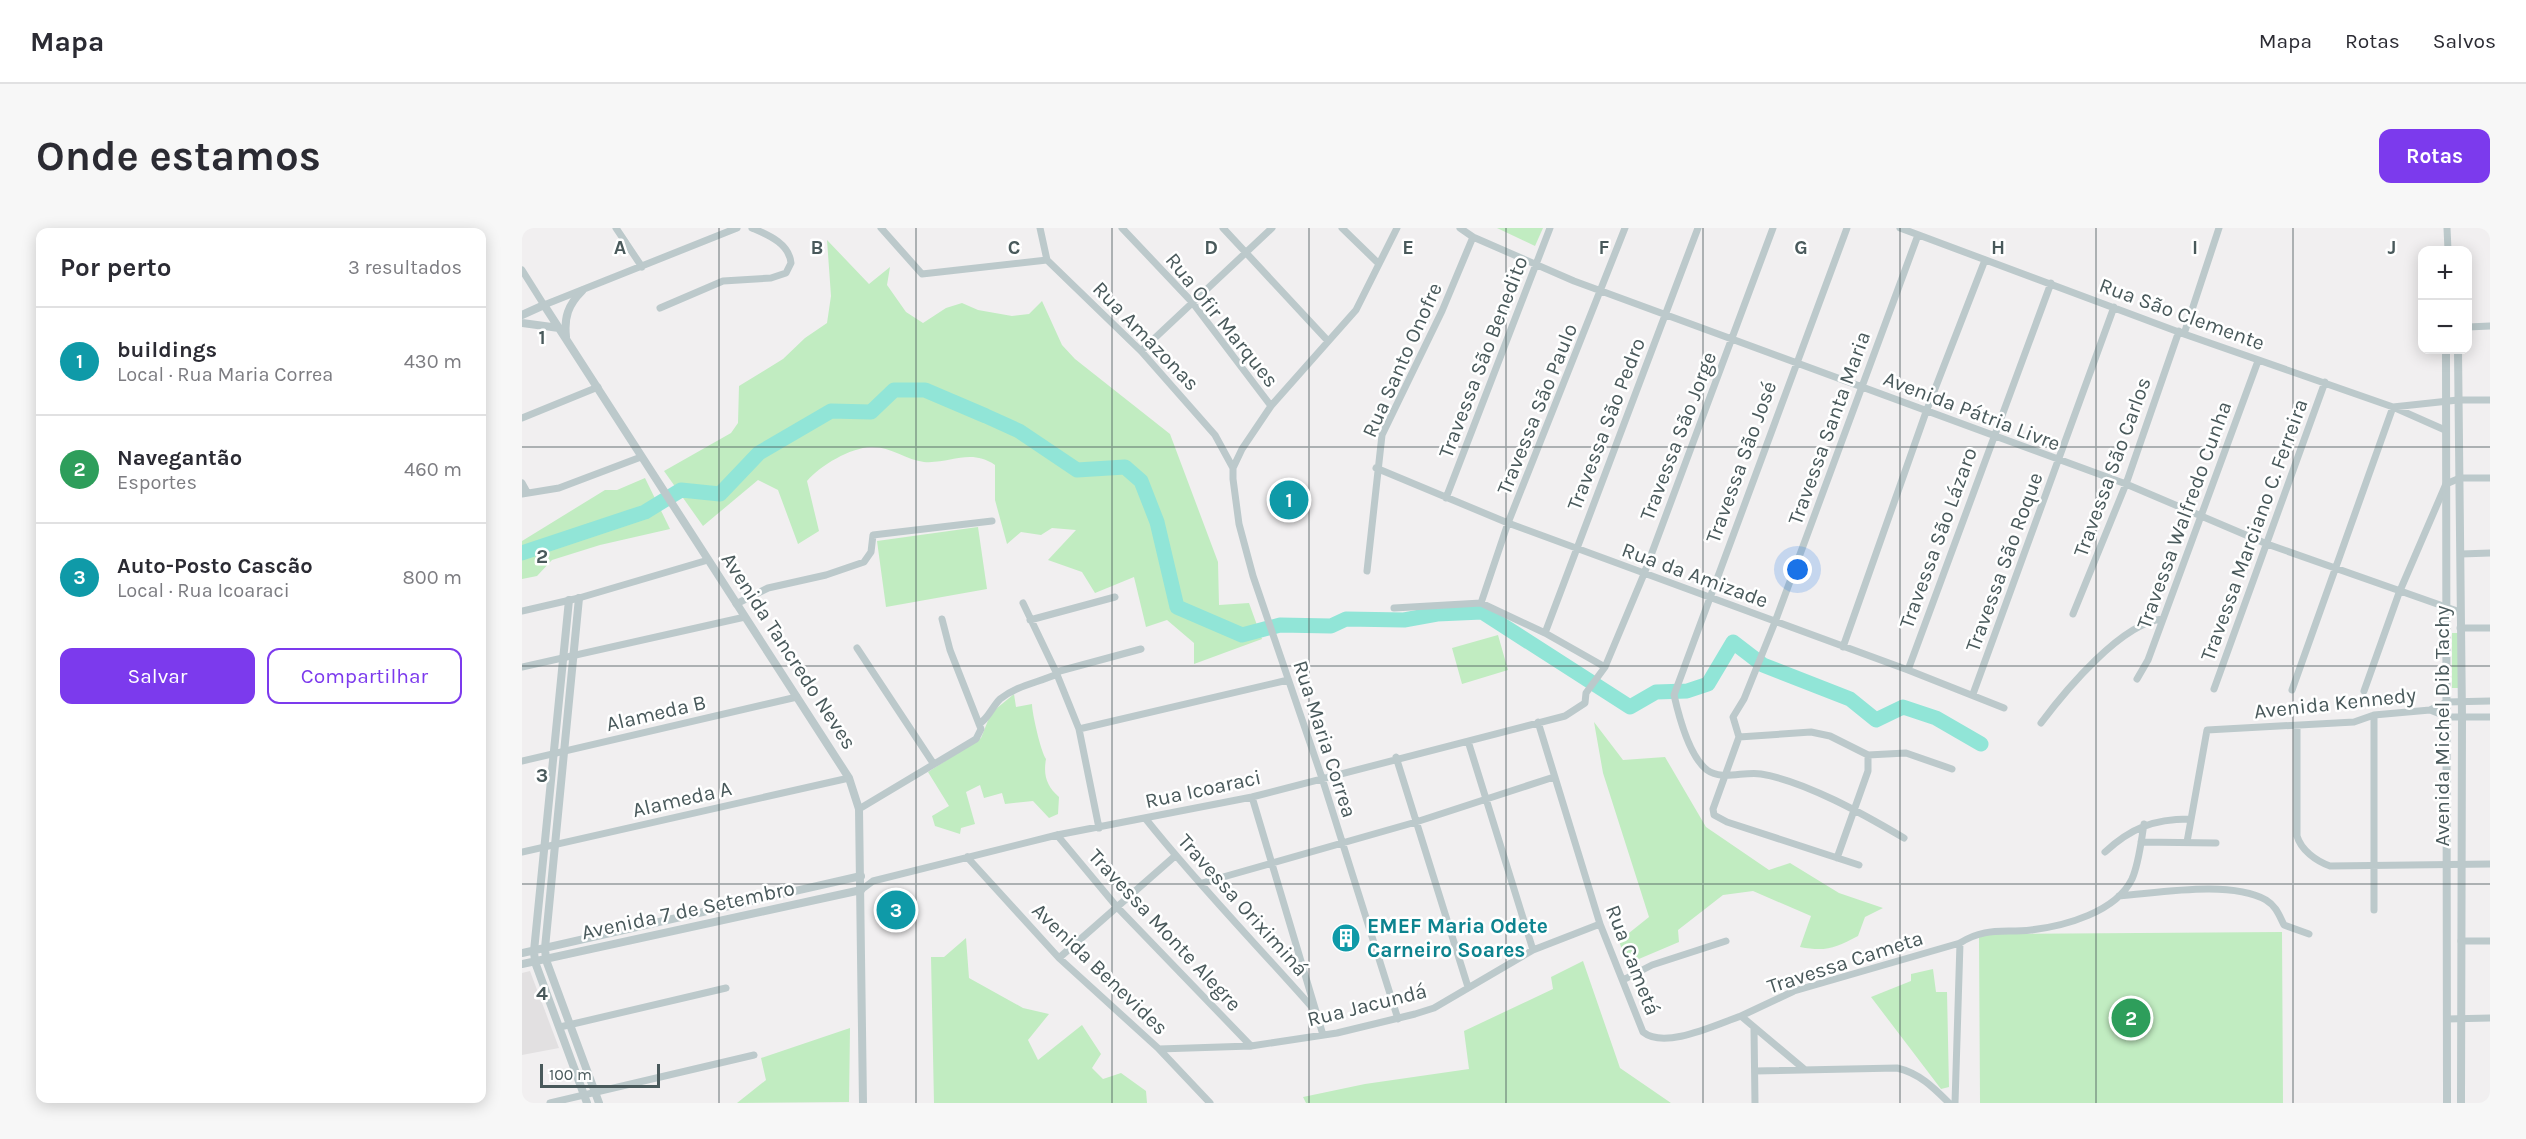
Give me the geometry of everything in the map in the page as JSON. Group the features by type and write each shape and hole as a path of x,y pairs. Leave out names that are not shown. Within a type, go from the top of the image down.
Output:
{"street":[{"path":"522,315 737,228"},
{"path":"660,308 723,281 771,278 786,273 791,263 785,249 778,241 752,228"},
{"path":"881,228 922,274 1047,260 1040,228"},
{"name":"Rua Ofir Marques","path":"1122,228 1192,302 1271,406"},
{"path":"1222,228 1328,341"},
{"path":"1141,351 1272,228"},
{"path":"1342,228 1378,263"},
{"path":"1233,468 1242,449 1271,406 1356,310 1397,228"},
{"name":"Avenida Pátria Livre","path":"1460,228 1473,237 1602,292 1993,435 2058,462 2126,484 2266,544 2399,593 2460,612"},
{"name":"Travessa São Benedito","path":"1446,498 1550,228"},
{"name":"Travessa São Paulo","path":"1481,603 1508,523 1602,292 1625,228"},
{"name":"Travessa São Pedro","path":"1545,633 1698,228"},
{"name":"Travessa São Jorge","path":"1538,722 1565,716 1580,709 1585,703 1589,688 1605,667 1644,574 1773,228"},
{"name":"Travessa São José","path":"1724,776 1710,772 1702,766 1682,729 1674,696 1675,686 1846,228"},
{"name":"Rua São Clemente","path":"1900,228 2258,361 2393,407 2458,400 2490,400"},
{"name":"Travessa São Carlos","path":"2073,614 2126,484 2219,228"},
{"path":"2447,228 2448,246"},
{"path":"620,230 642,267"},
{"name":"Travessa Santa Maria","path":"1739,737 1733,717 1744,699 1775,622 1918,235"},
{"name":"Rua Santo Onofre","path":"1367,571 1382,435 1442,311 1473,237"},
{"name":"Rua Amazonas","path":"1047,260 1141,351 1215,435 1233,468"},
{"path":"1843,647 1926,412 1985,260"},
{"name":"Avenida Tancredo Neves","path":"522,270 849,778 859,809 863,1103"},
{"name":"Travessa São Lázaro","path":"1908,670 2050,283"},
{"path":"567,341 567,312 571,302 582,291"},
{"name":"Travessa São Roque","path":"1973,694 2114,307"},
{"path":"522,323 558,328"},
{"path":"522,330 535,325"},
{"path":"2472,327 2490,326"},
{"name":"Avenida Michel Dib Tachy","path":"2446,354 2447,1103"},
{"name":"Avenida Michel Dib Tachy","path":"2458,354 2462,701 2461,1103"},
{"name":"Travessa Walfredo Cunha","path":"2137,679 2148,660 2258,361"},
{"name":"Travessa Marciano C. Ferreira","path":"2214,689 2325,382"},
{"path":"522,418 598,387"},
{"path":"2292,690 2393,407 2445,430"},
{"path":"522,483 524,493 559,488 641,457"},
{"name":"Rua Maria Correa","path":"1233,468 1239,525 1268,622 1322,778 1398,1019"},
{"name":"Rua da Amizade","path":"1377,468 1508,523 1973,694 2004,708"},
{"path":"2364,691 2399,593 2446,484 2460,478 2490,478"},
{"path":"736,604 768,588 826,575 864,562 871,552 873,535 878,533 992,521"},
{"path":"2461,554 2490,554"},
{"path":"522,610 579,598 708,560"},
{"path":"1030,620 1115,597"},
{"path":"579,598 545,948 546,960 599,1103"},
{"path":"570,600 534,951 535,962 586,1099"},
{"path":"1023,603 1057,673 1079,729 1099,828"},
{"path":"1394,608 1481,603 1545,633 1605,667"},
{"path":"522,668 745,617"},
{"path":"859,809 976,739 981,729 950,650 942,619"},
{"path":"2041,723 2061,696 2126,634 2147,621 2163,619"},
{"path":"2460,628 2490,628"},
{"path":"858,648 933,764"},
{"path":"979,724 985,721 996,704 1016,688 1057,673 1141,649"},
{"path":"1079,729 1288,680"},
{"name":"Alameda B","path":"522,761 797,697"},
{"name":"Avenida Kennedy","path":"2189,819 2207,730 2297,727 2354,722 2374,715 2430,710 2448,702 2490,701"},
{"name":"Avenida Kennedy","path":"2430,710 2448,717 2490,717"},
{"path":"2374,715 2374,910"},
{"name":"Rua Icoaraci","path":"861,890 873,881 967,857 1057,835 1252,796 1538,722"},
{"name":"Rua Cametá","path":"1538,722 1599,924 1643,1032 1656,1039 1678,1037 1741,1016"},
{"path":"2297,727 2297,836 2299,845 2321,863 2330,866 2490,864"},
{"path":"1859,865 1727,822 1714,815 1713,809 1739,737 1811,732 1830,736 1868,755 1906,753 1952,769"},
{"path":"1468,741 1484,800 1533,950"},
{"path":"1837,858 1868,771 1868,755"},
{"path":"1396,757 1468,987"},
{"path":"1724,776 1756,773 1775,777 1856,810 1904,838"},
{"path":"1203,883 1416,822 1554,777"},
{"name":"Alameda A","path":"522,852 849,778"},
{"path":"1252,796 1270,864 1323,1035"},
{"name":"Travessa Oriximiná","path":"1145,818 1175,856 1203,883 1317,1013"},
{"path":"2105,852 2120,838 2144,824 2189,819 2187,842"},
{"path":"2119,896 2132,878 2144,824"},
{"name":"Travessa Monte Alegre","path":"1057,835 1117,908 1251,1046"},
{"path":"2141,842 2216,843"},
{"path":"1059,958 1175,856"},
{"name":"Avenida Benevides","path":"967,857 1059,958 1159,1049 1210,1103"},
{"path":"522,953 861,876 873,881"},
{"name":"Avenida 7 de Setembro","path":"522,964 861,890"},
{"path":"2119,896 2179,891 2245,892 2266,900 2276,908 2284,926 2309,934"},
{"name":"Travessa Cameta","path":"1741,1016 1794,991 1960,944 1982,932 2032,930 2073,920 2097,911 2119,896"},
{"path":"704,911 707,924"},
{"name":"Rua Jacundá","path":"1159,1049 1251,1046 1323,1035 1398,1019 1434,1008 1533,950 1599,924"},
{"path":"611,932 613,944"},
{"path":"1623,980 1652,964 1726,941"},
{"path":"2461,941 2490,941"},
{"path":"1955,1103 1960,944"},
{"path":"560,1027 726,988"},
{"path":"1741,1016 1804,1069"},
{"path":"2447,1019 2490,1018"},
{"path":"1754,1028 1755,1103"},
{"path":"550,1103 586,1099 596,1093 754,1055"},
{"path":"1755,1071 1897,1068 1912,1072 1923,1079 1949,1103"}],"shaded area":[{"path":"530,971 559,1048 522,1055 522,973"}],"green space":[{"path":"1497,228 1543,228 1535,246"},
{"path":"827,240 869,284 890,267 887,285 906,312 923,323 946,308 962,303 978,310 1012,316 1029,314 1042,301 1062,345 1075,359 1170,434 1218,562 1219,605 1249,603 1262,639 1194,664 1194,643 1167,620 1146,627 1134,577 1095,593 1082,572 1048,560 1076,530 1052,528 1041,535 1021,532 1007,544 995,500 995,465 977,458 924,462 878,447 863,448 845,454 828,463 807,481 819,531 798,544 778,490 758,480 703,526 664,471 731,433 738,423 739,386 783,359 805,338 827,323 831,296"},
{"path":"645,478 670,529 600,545 552,560 537,576 522,579 522,541 605,490 617,490"},
{"path":"978,527 987,589 886,607 877,541"},
{"path":"2452,633 2458,633 2458,688 2452,688"},
{"path":"1498,635 1508,670 1462,684 1452,648"},
{"path":"1014,694 1016,707 1032,704 1037,732 1046,759 1047,780 1051,789 1059,797 1058,814 1049,818 1033,801 1005,804 1002,793 984,798 980,785 966,792 975,824 961,828 960,834 935,826 932,816 949,806 928,772 981,738 991,713"},
{"path":"1594,722 1623,760 1665,757 1706,827 1769,870 1790,863 1839,893 1883,908 1865,917 1858,936 1830,948 1817,949 1800,947 1811,916 1753,891 1723,895 1678,930 1679,942 1627,964 1619,941 1649,917 1603,773"},
{"path":"2282,932 2283,1103 1980,1103 1979,934"},
{"path":"966,938 969,978 1023,1008 1049,1014 1028,1040 1038,1060 1082,1025 1101,1054 1092,1068 1103,1079 1121,1073 1146,1091 1147,1103 934,1103 931,957 944,957"},
{"path":"1583,961 1620,1068 1671,1103 1306,1103 1303,1097 1365,1084 1469,1069 1464,1031 1553,989 1551,977"},
{"path":"1933,969 1936,992 1947,992 1949,1087 1941,1089 1871,997 1911,981 1911,974"},
{"path":"850,1028 849,1102 737,1103 766,1080 761,1058"}],"waterway":[{"path":"522,553 645,512 681,490 720,494 759,453 831,411 871,412 894,390 925,390 1019,431 1077,470 1125,467 1141,481 1157,522 1177,607 1242,635 1280,625 1331,626 1346,619 1404,620 1437,614 1482,612 1630,707 1656,692 1687,691 1708,684 1733,642 1763,665 1850,699 1876,720 1903,707 1936,718 1981,744"}],"place":[{"name":"buildings","path":"1289,500"},
{"name":"Auto-Posto Cascão","path":"896,910"},
{"name":"EMEF Maria Odete Carneiro Soares","path":"1346,938"},
{"name":"Navegantão","path":"2131,1018"}]}
